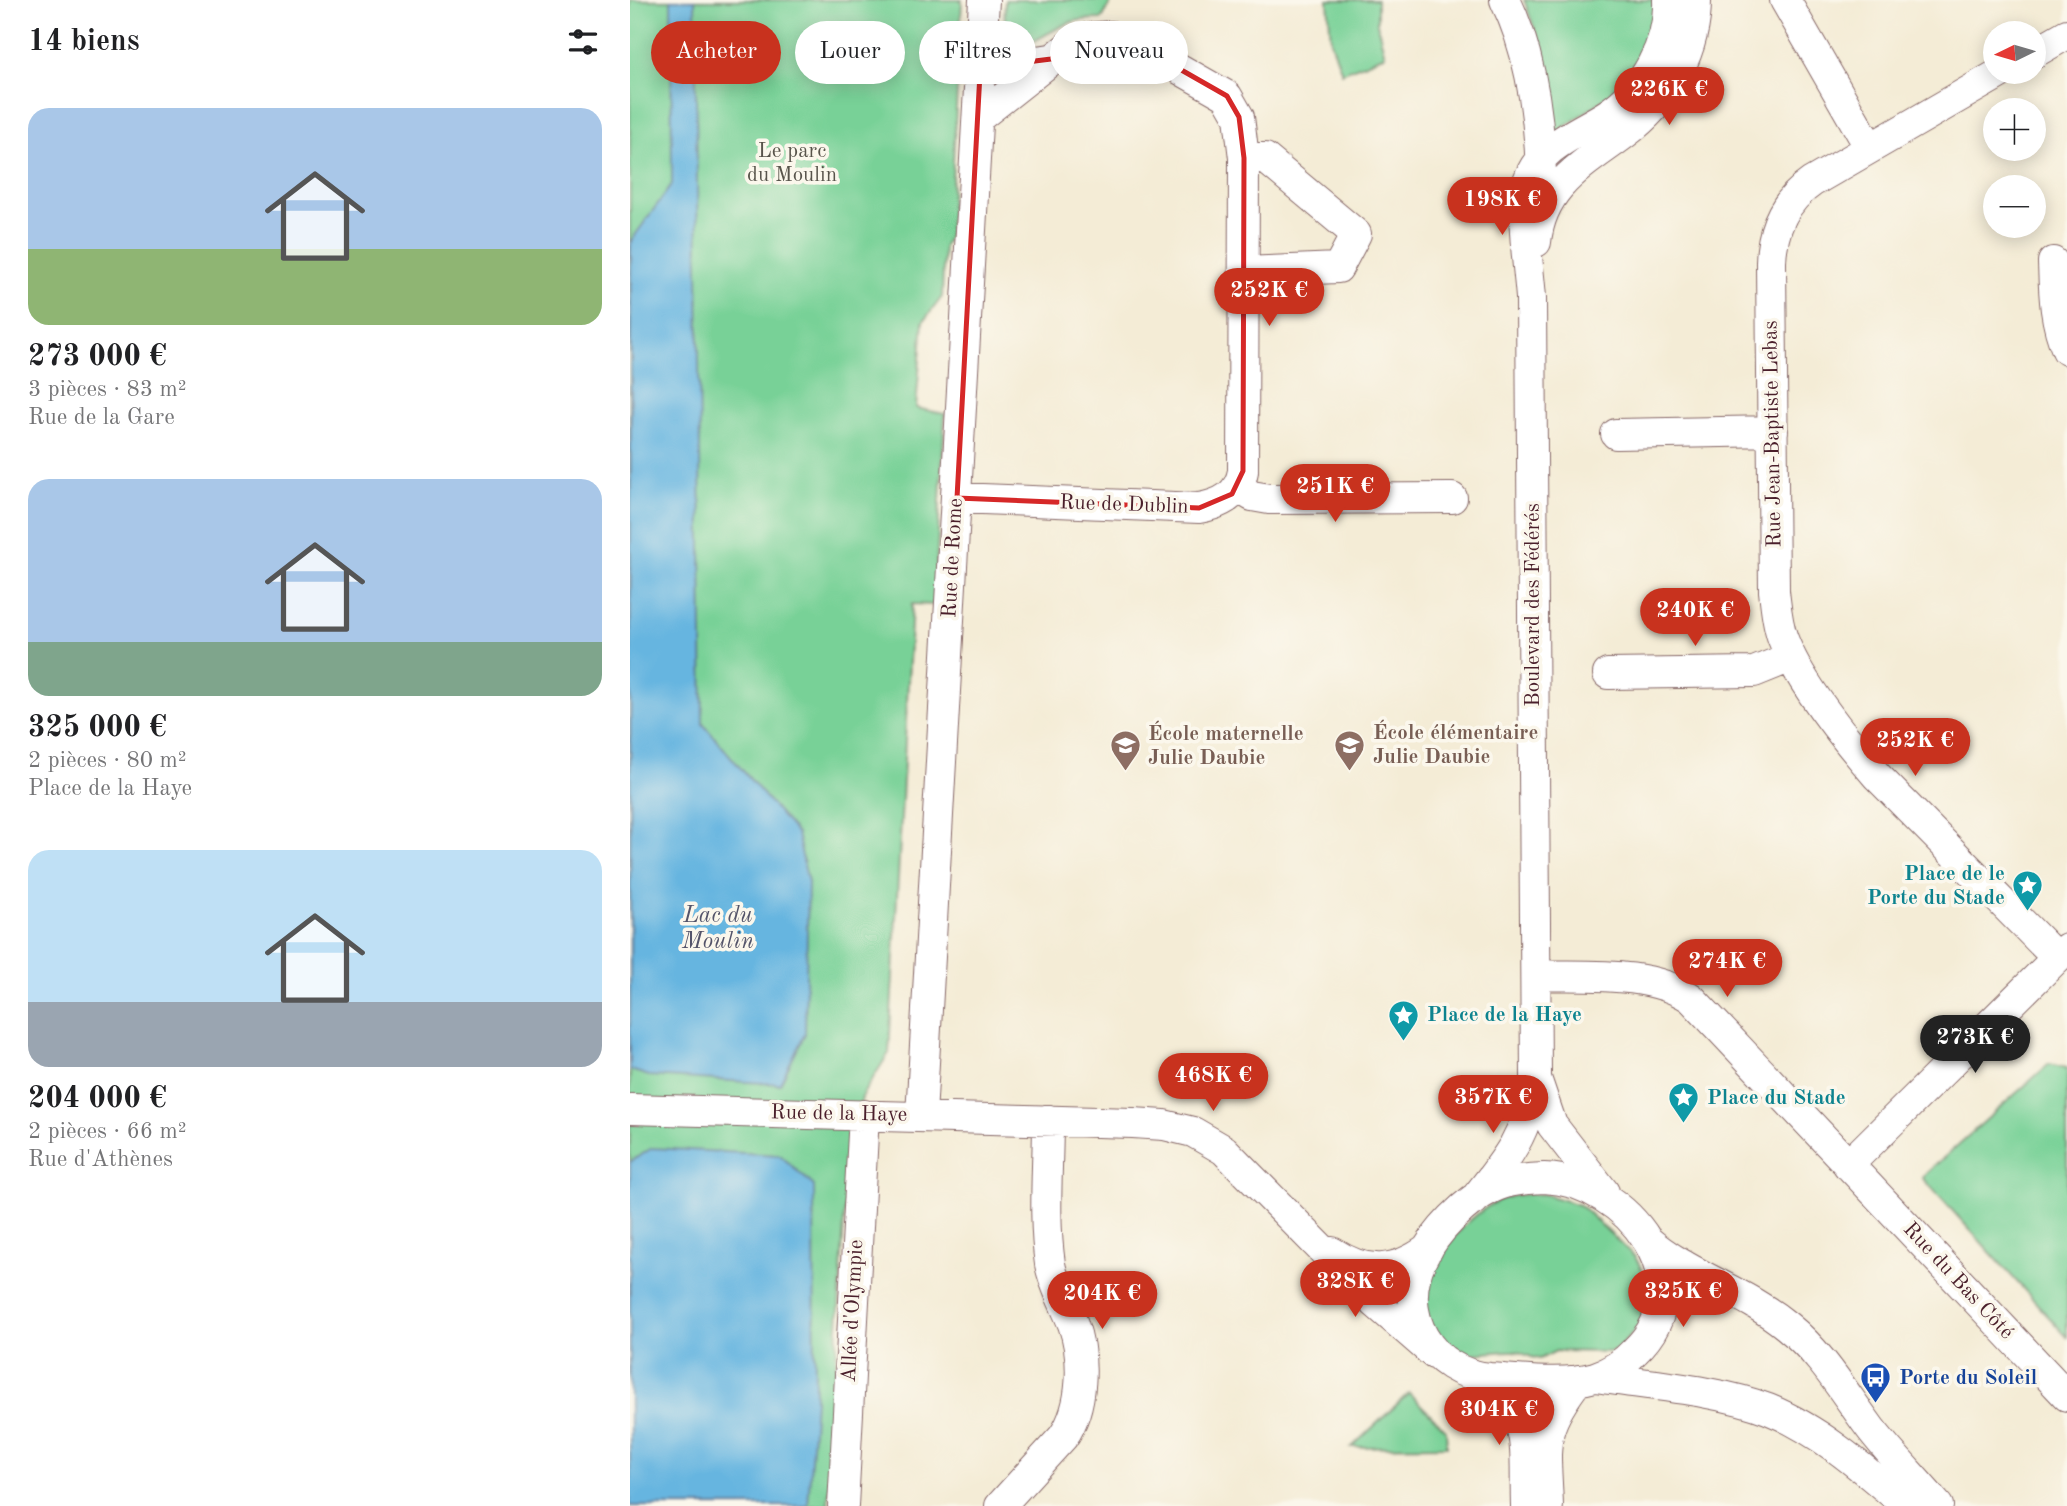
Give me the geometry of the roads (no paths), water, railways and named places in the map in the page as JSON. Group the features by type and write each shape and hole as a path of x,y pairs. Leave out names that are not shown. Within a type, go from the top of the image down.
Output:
{"street":[{"name":"Rue de Rome","path":"983,21 984,0"},
{"path":"1505,0 1519,33 1528,72 1534,171 1543,211"},
{"path":"1534,171 1569,136 1611,112 1639,84 1660,46 1668,0"},
{"name":"Boulevard des Fédérés","path":"1531,298 1536,238 1543,211 1552,193 1571,172 1640,121 1671,84 1690,43 1696,0"},
{"path":"1785,0 1870,148"},
{"path":"2046,46 2067,34"},
{"path":"978,118 1050,60"},
{"path":"1188,74 1227,96 1239,117 1244,158 1243,471 1238,487 1252,496 1269,499 1452,498"},
{"name":"Rue Jean-Baptiste Lebas","path":"1983,82 1801,189 1784,210 1774,233 1771,262 1774,591 1779,624 1791,657 1877,776 2062,953"},
{"name":"Rue de Rome","path":"921,1116 980,84"},
{"path":"1244,158 1265,158 1356,234 1338,268 1244,272"},
{"name":"Boulevard des Fédérés","path":"1474,1199 1518,1143 1528,1119 1536,1079 1531,298 1525,204 1534,171"},
{"path":"2053,262 2056,316 2067,349"},
{"path":"1616,434 1773,431"},
{"name":"Rue de Dublin","path":"957,498 1199,508 1227,499 1238,487"},
{"path":"1608,674 1754,672 1791,657"},
{"path":"1848,1165 2062,953"},
{"name":"Rue du Bas Côté","path":"1536,975 1637,980 1680,991 1691,999 2067,1396"},
{"name":"Boulevard des Fédérés","path":"1536,1079 1552,1125 1609,1198"},
{"name":"Rue de la Haye","path":"630,1109 1048,1120"},
{"name":"Allée d'Olympie","path":"843,1506 864,1115"},
{"path":"1000,1506 1063,1437 1076,1414 1078,1402 1078,1343 1053,1278 1049,1251 1048,1120 1150,1124 1203,1137 1233,1158 1373,1301 1434,1354 1458,1371 1486,1378 1587,1379 1741,1401 1777,1413 1825,1441 1907,1506"},
{"path":"1317,1241 1343,1259 1372,1268 1405,1264 1428,1249 1474,1199 1500,1184 1544,1178 1575,1182 1609,1198 1643,1237 1667,1256 1756,1303 1807,1343 1828,1366 1881,1442 1938,1506"},
{"path":"1548,1506 1548,1429 1560,1403 1587,1379 1609,1371 1632,1354 1653,1331 1661,1314 1661,1278 1643,1237"},
{"path":"1428,1249 1417,1271 1413,1304 1417,1326 1434,1354"},
{"path":"1486,1378 1513,1402 1520,1418 1524,1443 1526,1506"}],"water":[{"name":"Lac du Moulin","path":"671,0 695,0 695,21 671,21"},
{"name":"Lac du Moulin","path":"671,84 696,84 703,724 797,834 808,882 805,1034 780,1084 649,1076 630,1070 631,241 672,184"},
{"path":"652,1148 780,1155 814,1186 815,1400 808,1506 630,1506 630,1162"}],"place":[{"name":"École élémentaire Julie Daubie","path":"1350,772"},
{"name":"École maternelle Julie Daubie","path":"1125,773"},
{"name":"Place de le Porte du Stade","path":"2028,913"},
{"name":"Place de la Haye","path":"1404,1042"},
{"name":"Place du Stade","path":"1684,1125"},
{"name":"Porte du Soleil","path":"1876,1405"}],"park label":[{"name":"Le parc du Moulin","path":"792,163"}]}
